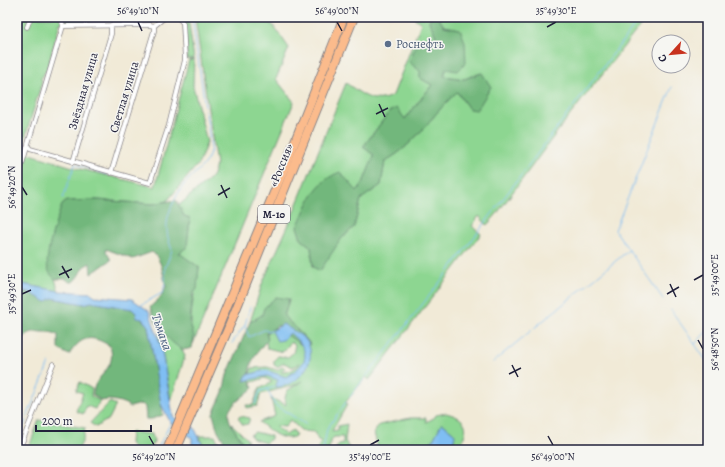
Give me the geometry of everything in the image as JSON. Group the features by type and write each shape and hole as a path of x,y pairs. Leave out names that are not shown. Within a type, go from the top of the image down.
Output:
{"highway":[{"name":"«Россия»","path":"167,450 272,199 344,17"},
{"name":"«Россия»","path":"176,450 231,321 354,17"}],"street":[{"path":"27,27 31,17"},
{"path":"17,181 63,26 61,17"},
{"path":"63,26 154,26 165,17"},
{"path":"28,146 30,149 150,183 178,92 185,60 183,23 178,17"},
{"name":"Звёздная улица","path":"73,162 111,26"},
{"name":"Светлая улица","path":"111,173 154,31 154,26"},
{"path":"20,450 53,364"}],"green space":[{"path":"17,17 175,17 177,21 156,19 60,23 47,69 41,78 42,82 21,151 76,168 155,187 189,60 194,60 193,86 207,142 199,163 167,201 153,204 97,200 67,201 62,205 50,247 48,268 55,279 59,291 22,284 17,285"},
{"path":"181,17 188,17 194,59 187,59 184,20"},
{"path":"195,17 256,17 273,25 289,48 276,79 294,102 193,344 191,316 199,268 179,253 184,249 187,242 190,218 184,216 178,206 212,177 216,165"},
{"path":"413,17 431,17 429,21 436,36 424,39 420,78 432,85 405,119 390,111 363,147 375,155 363,183 357,192 301,239 311,247 313,267 319,270 341,239 354,227 361,199 381,185 385,161 396,155 405,147 457,92 469,109 481,73 464,79 444,76 460,29 444,26 438,17 647,17 560,128 496,215 487,225 479,216 472,226 481,234 369,380 366,377 346,402 347,405 332,431 338,430 338,426 347,424 345,441 350,450 335,450 339,444 343,443 343,437 334,437 330,442 329,450 317,450 321,441 318,440 314,432 302,431 290,420 285,427 275,426 286,435 293,430 296,436 291,438 276,435 259,422 275,416 271,398 286,405 285,398 287,391 302,381 292,386 261,394 257,406 247,408 246,405 253,405 259,389 272,382 265,378 250,383 249,376 252,368 267,367 277,370 282,367 285,368 281,372 284,372 289,371 300,363 293,367 284,363 277,367 274,365 274,360 278,356 288,357 293,353 295,345 291,342 283,352 267,348 266,341 268,331 275,327 275,332 287,334 304,347 309,342 284,316 289,300 250,322 262,284 288,226 346,83 363,95 374,99 386,98 393,95 421,23"},
{"path":"431,17 438,17 444,26 460,29 465,42 466,63 458,71 446,69 444,76 464,79 482,73 491,87 477,110 469,109 457,92 405,147 396,155 385,161 381,185 361,199 354,227 341,239 320,271 313,267 311,247 301,239 297,227 313,195 331,176 340,172 357,191 363,183 374,155 363,147 390,111 397,108 405,119 432,85 420,78 420,71 409,62 418,42 436,36 429,21"},
{"path":"97,200 153,204 176,200 184,216 190,218 187,247 179,253 199,267 197,289 193,294 190,323 194,337 192,348 183,350 172,342 162,332 152,313 150,307 160,298 166,287 160,263 152,252 133,259 106,249 111,260 91,274 90,263 83,269 73,282 69,282 66,279 55,279 50,273 47,263 49,246 62,205 67,201"},
{"path":"23,291 29,292 46,301 52,298 84,304 91,302 132,309 148,326 163,415 152,419 146,419 145,407 142,404 130,407 117,401 102,401 93,395 97,382 111,361 112,354 110,346 103,342 87,339 78,344 69,355 58,349 58,335 46,332 34,332 25,337 22,341 17,365 17,294"},
{"path":"276,297 289,299 284,316 309,342 310,345 304,347 283,332 279,325 266,333 268,339 255,356 250,368 250,381 253,388 232,407 229,412 231,423 242,441 240,443 229,445 224,441 217,429 213,414 223,392 227,375 250,322 262,315 264,308"},
{"path":"162,330 181,348 185,356 171,401 159,334"},
{"path":"80,382 92,389 91,396 100,401 95,409 87,406 83,414 76,411 83,393 76,391"},
{"path":"110,402 116,405 109,419 96,427 90,423"},
{"path":"446,413 464,422 464,437 457,450 452,450 455,434 442,423 432,442 416,445 417,450 384,450 388,448 387,446 378,448 374,433 379,425 410,418 426,418 426,422 434,418 436,415"},
{"path":"240,416 250,418 248,424 243,425 238,418"},
{"path":"39,420 85,428 83,440 78,450 65,448 28,450"},
{"path":"228,420 247,439 248,446 246,448 230,447 224,441 229,445 237,434"},
{"path":"131,432 152,434 154,441 149,450 134,450 130,443"},
{"path":"255,432 271,436 271,439 265,443 253,439 250,435"},
{"path":"199,436 215,436 222,449 206,450"}],"water":[{"path":"22,284 59,291 91,293 95,296 132,299 149,311 161,346 173,416 177,420 194,427 205,450 194,450 192,447 192,438 170,422 161,404 148,326 142,319 137,318 136,313 132,309 91,302 84,304 52,298 46,302 29,292 23,291 17,294 17,285"},
{"path":"283,324 304,338 310,348 308,364 304,372 291,383 283,386 275,387 278,380 267,376 244,381 247,375 266,370 286,377 300,367 305,356 302,346 297,339 290,333 283,340 277,341 272,331"},
{"path":"442,423 455,434 452,450 417,450 416,445 432,442"}],"waterway":[{"path":"141,305 162,293 165,284 165,268 172,250 167,230 169,213 185,183 209,157 211,147 192,17"},
{"path":"350,397 447,273 641,17"},
{"path":"663,299 615,230 672,87"},
{"path":"63,198 75,164 107,174"},
{"path":"493,362 629,250"},
{"path":"232,343 245,325 250,307"},
{"path":"671,310 708,363"},
{"path":"245,326 249,337 264,330 272,331"},
{"path":"695,344 708,330"},
{"path":"17,442 49,363"},
{"path":"255,404 260,391 275,387"},
{"path":"267,389 275,405 307,425"},
{"path":"323,450 327,429 346,402"},
{"path":"157,450 171,422"},
{"path":"189,450 193,449"}],"place":[{"name":"Роснефть","path":"388,44"}],"water label":[{"name":"Тьмака","path":"162,332"}]}
